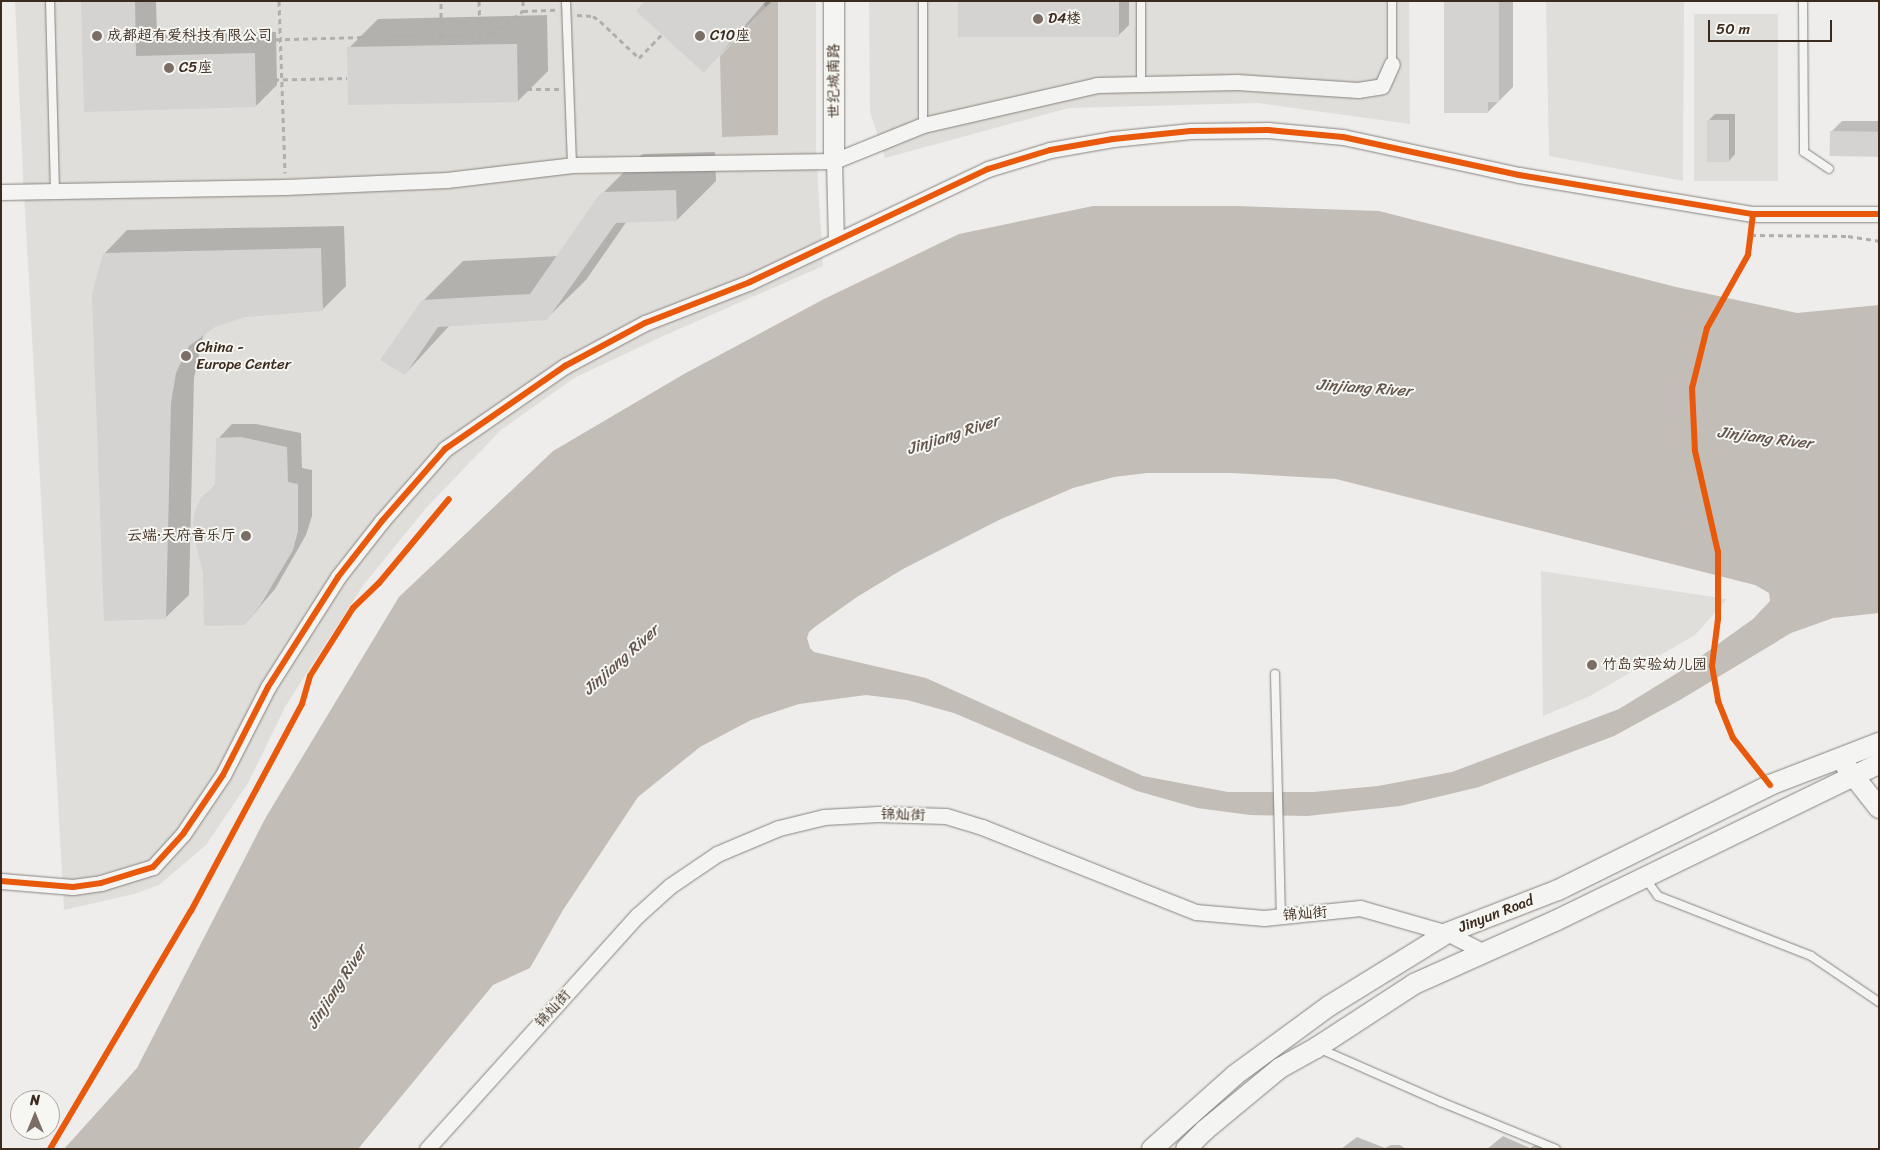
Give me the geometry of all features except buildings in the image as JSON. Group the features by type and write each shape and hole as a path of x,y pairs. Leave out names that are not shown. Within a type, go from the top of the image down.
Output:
{"street":[{"name":"世纪城南路","path":"834,1 834,161"},
{"path":"1,192 286,187 447,180 572,165 834,161 923,125 1097,85 1237,82 1358,90 1382,86 1392,64"},
{"path":"1,881 73,886 101,883 153,867 183,834 223,775 268,687 338,577 382,521 445,449 565,366 645,322 750,282 988,170 1050,150 1113,139 1190,131 1268,130 1343,137 1519,175 1754,214 1879,214"},
{"path":"834,161 836,240"},
{"name":"Jinyun Road","path":"1186,1149 1205,1130 1280,1068 1316,1048 1414,984 1645,878 1878,751"},
{"path":"1847,768 1879,808"},
{"name":"Jinyun Road","path":"1152,1149 1235,1075 1329,1006 1447,933 1558,890 1770,785 1847,768"},
{"name":"锦灿街","path":"427,1149 638,915 670,886 717,854 779,828 824,817 878,814 946,816 982,827 1196,912 1264,918 1360,908 1447,933 1484,952"}],"lane":[{"path":"50,1 55,191"},
{"path":"923,1 923,125"},
{"path":"1141,1 1141,84"},
{"path":"1392,1 1392,64"},
{"path":"1803,1 1804,152 1829,169"},
{"path":"567,9 572,165"},
{"path":"1275,674 1281,916"},
{"path":"1645,878 1658,896 1811,956 1879,1002"},
{"path":"1316,1048 1556,1149"}],"path":[{"path":"154,1 149,2 150,43 480,35 492,34 523,11 567,9 593,16 639,58 662,34"},
{"path":"279,1 286,187"},
{"path":"441,1 441,35"},
{"path":"479,1 480,35"},
{"path":"523,1 523,11"},
{"path":"256,80 347,78"},
{"path":"518,89 544,89"},
{"path":"1750,244 1754,214"},
{"path":"1751,235 1848,236 1879,241"}],"shaded area":[{"path":"15,1 816,1 816,147 823,266 661,337 574,378 501,430 426,508 362,587 285,707 248,783 206,845 159,885 134,894 64,910 23,175"},
{"path":"869,1 1409,1 1410,124 1258,103 1069,108 885,158 870,112"},
{"path":"1546,1 1684,1 1683,181 1549,156"},
{"path":"1694,14 1778,14 1778,181 1694,181"},
{"name":"竹岛实验幼儿园","path":"1541,571 1727,599 1695,635 1590,696 1543,716"}],"water":[{"path":"760,1 778,1 778,135 722,137 720,56 766,7"},
{"name":"Jinjiang River","path":"1093,206 1236,206 1379,211 1676,287 1797,313 1879,305 1879,613 1833,618 1791,633 1680,700 1614,736 1479,787 1400,806 1307,816 1250,815 1197,808 1137,791 954,713 907,700 866,695 799,704 751,720 700,747 638,797 563,910 530,968 493,985 358,1149 64,1149 137,1068 266,817 399,597 553,451 684,374 824,299 959,234","holes":["1147,473 1232,473 1336,479 1755,585 1769,593 1770,601 1753,619 1679,672 1619,709 1452,772 1378,786 1313,792 1228,792 1143,776 926,678 814,652 810,648 807,638 809,632 816,626 857,597 903,569 999,520 1073,488 1114,477"]}],"cycle path":[{"path":"1,881 73,887 101,883 153,867 183,834 223,775 268,687 338,577 382,521 445,449 565,366 645,323 750,282 988,169 1050,150 1113,139 1191,131 1268,130 1343,137 1519,175 1753,214 1879,214"},
{"path":"1753,214 1748,255 1707,328 1692,388 1695,451 1718,552 1718,619 1712,666 1718,701 1733,738 1770,785"},
{"path":"50,1149 191,911 302,704 310,676 353,608 379,583 449,499"}],"place":[{"name":"D4楼","path":"1038,19"},
{"name":"成都超有爱科技有限公司","path":"97,36"},
{"name":"C10座","path":"700,36"},
{"name":"C5座","path":"169,68"},
{"name":"China - Europe Center","path":"186,356"},
{"name":"云端·天府音乐厅","path":"246,536"},
{"name":"竹岛实验幼儿园","path":"1592,665"}]}
